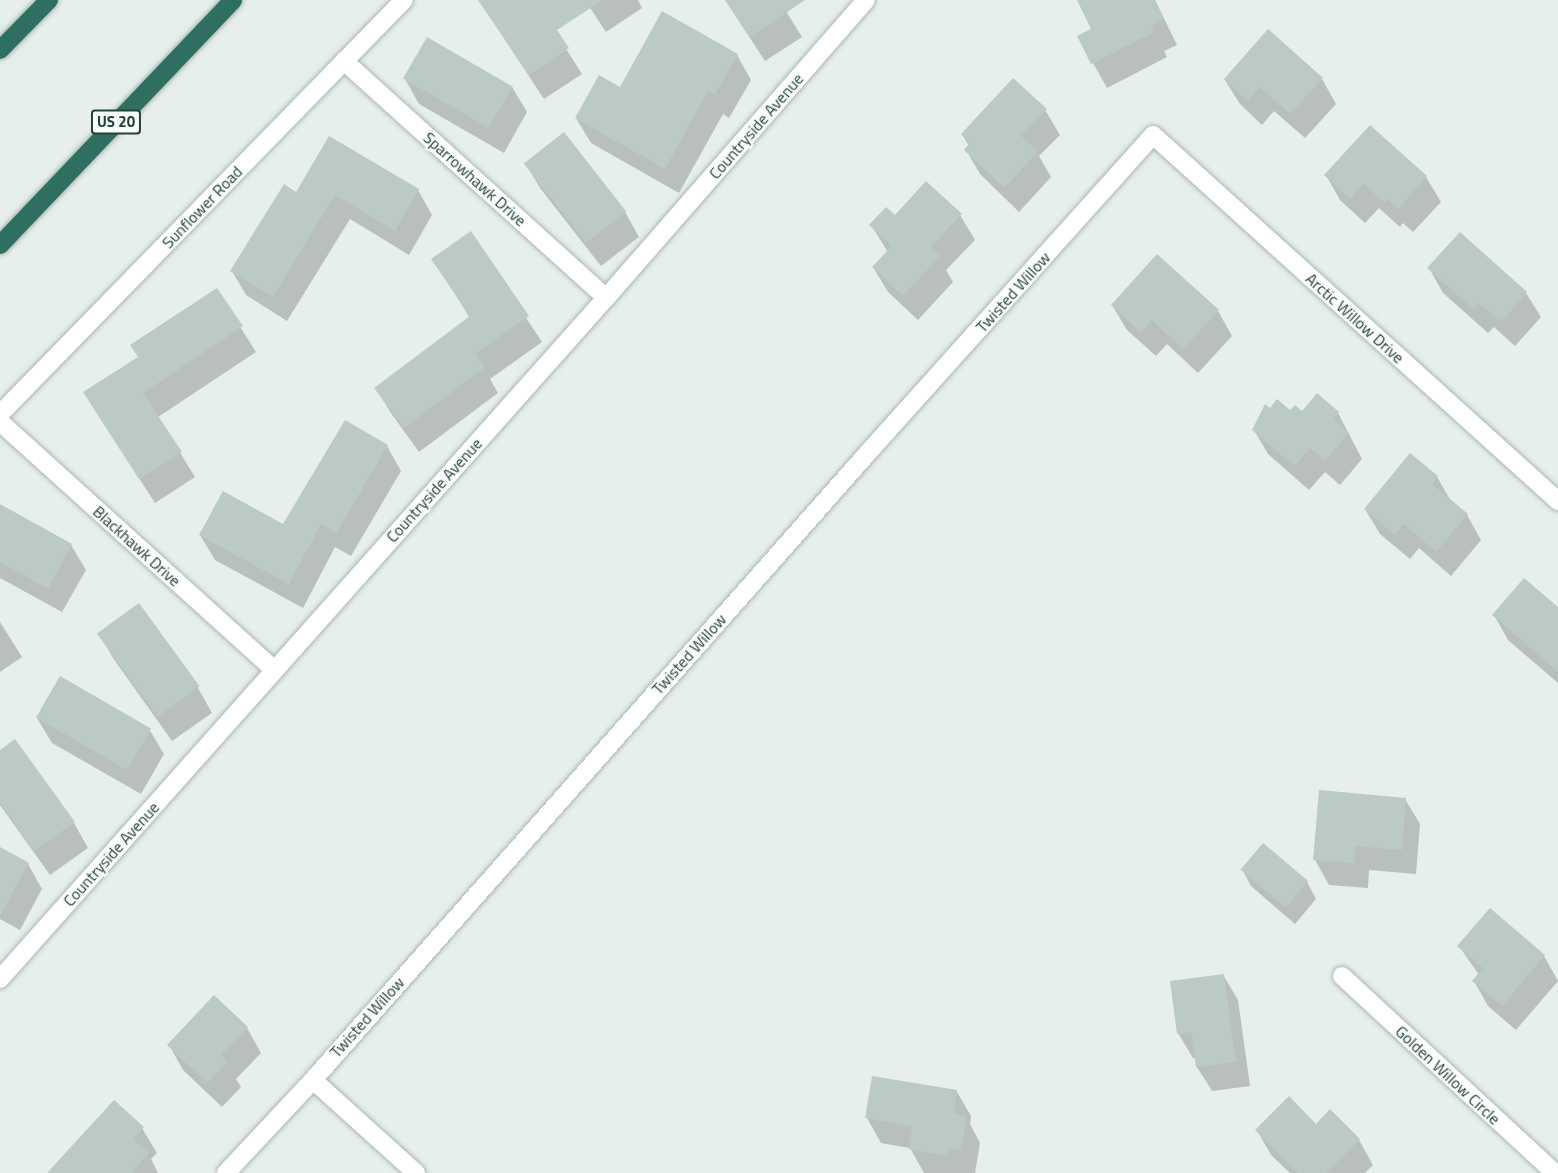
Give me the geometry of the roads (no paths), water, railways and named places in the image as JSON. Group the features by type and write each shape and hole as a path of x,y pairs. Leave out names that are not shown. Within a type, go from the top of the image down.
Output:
{"highway":[{"path":"0,50 49,0"},
{"name":"US 20","path":"0,245 233,0"}],"street":[{"name":"Sunflower Road","path":"0,414 404,0"},
{"name":"Countryside Avenue","path":"0,979 606,298 866,0"},
{"name":"Sparrowhawk Drive","path":"344,61 606,298"},
{"name":"Arctic Willow Drive","path":"1153,135 1558,501"},
{"name":"Twisted Willow","path":"226,1173 313,1080 857,465 1153,135"},
{"name":"Blackhawk Drive","path":"0,422 274,670"},
{"name":"Golden Willow Circle","path":"1342,976 1555,1173"},
{"path":"313,1080 416,1173"}]}
